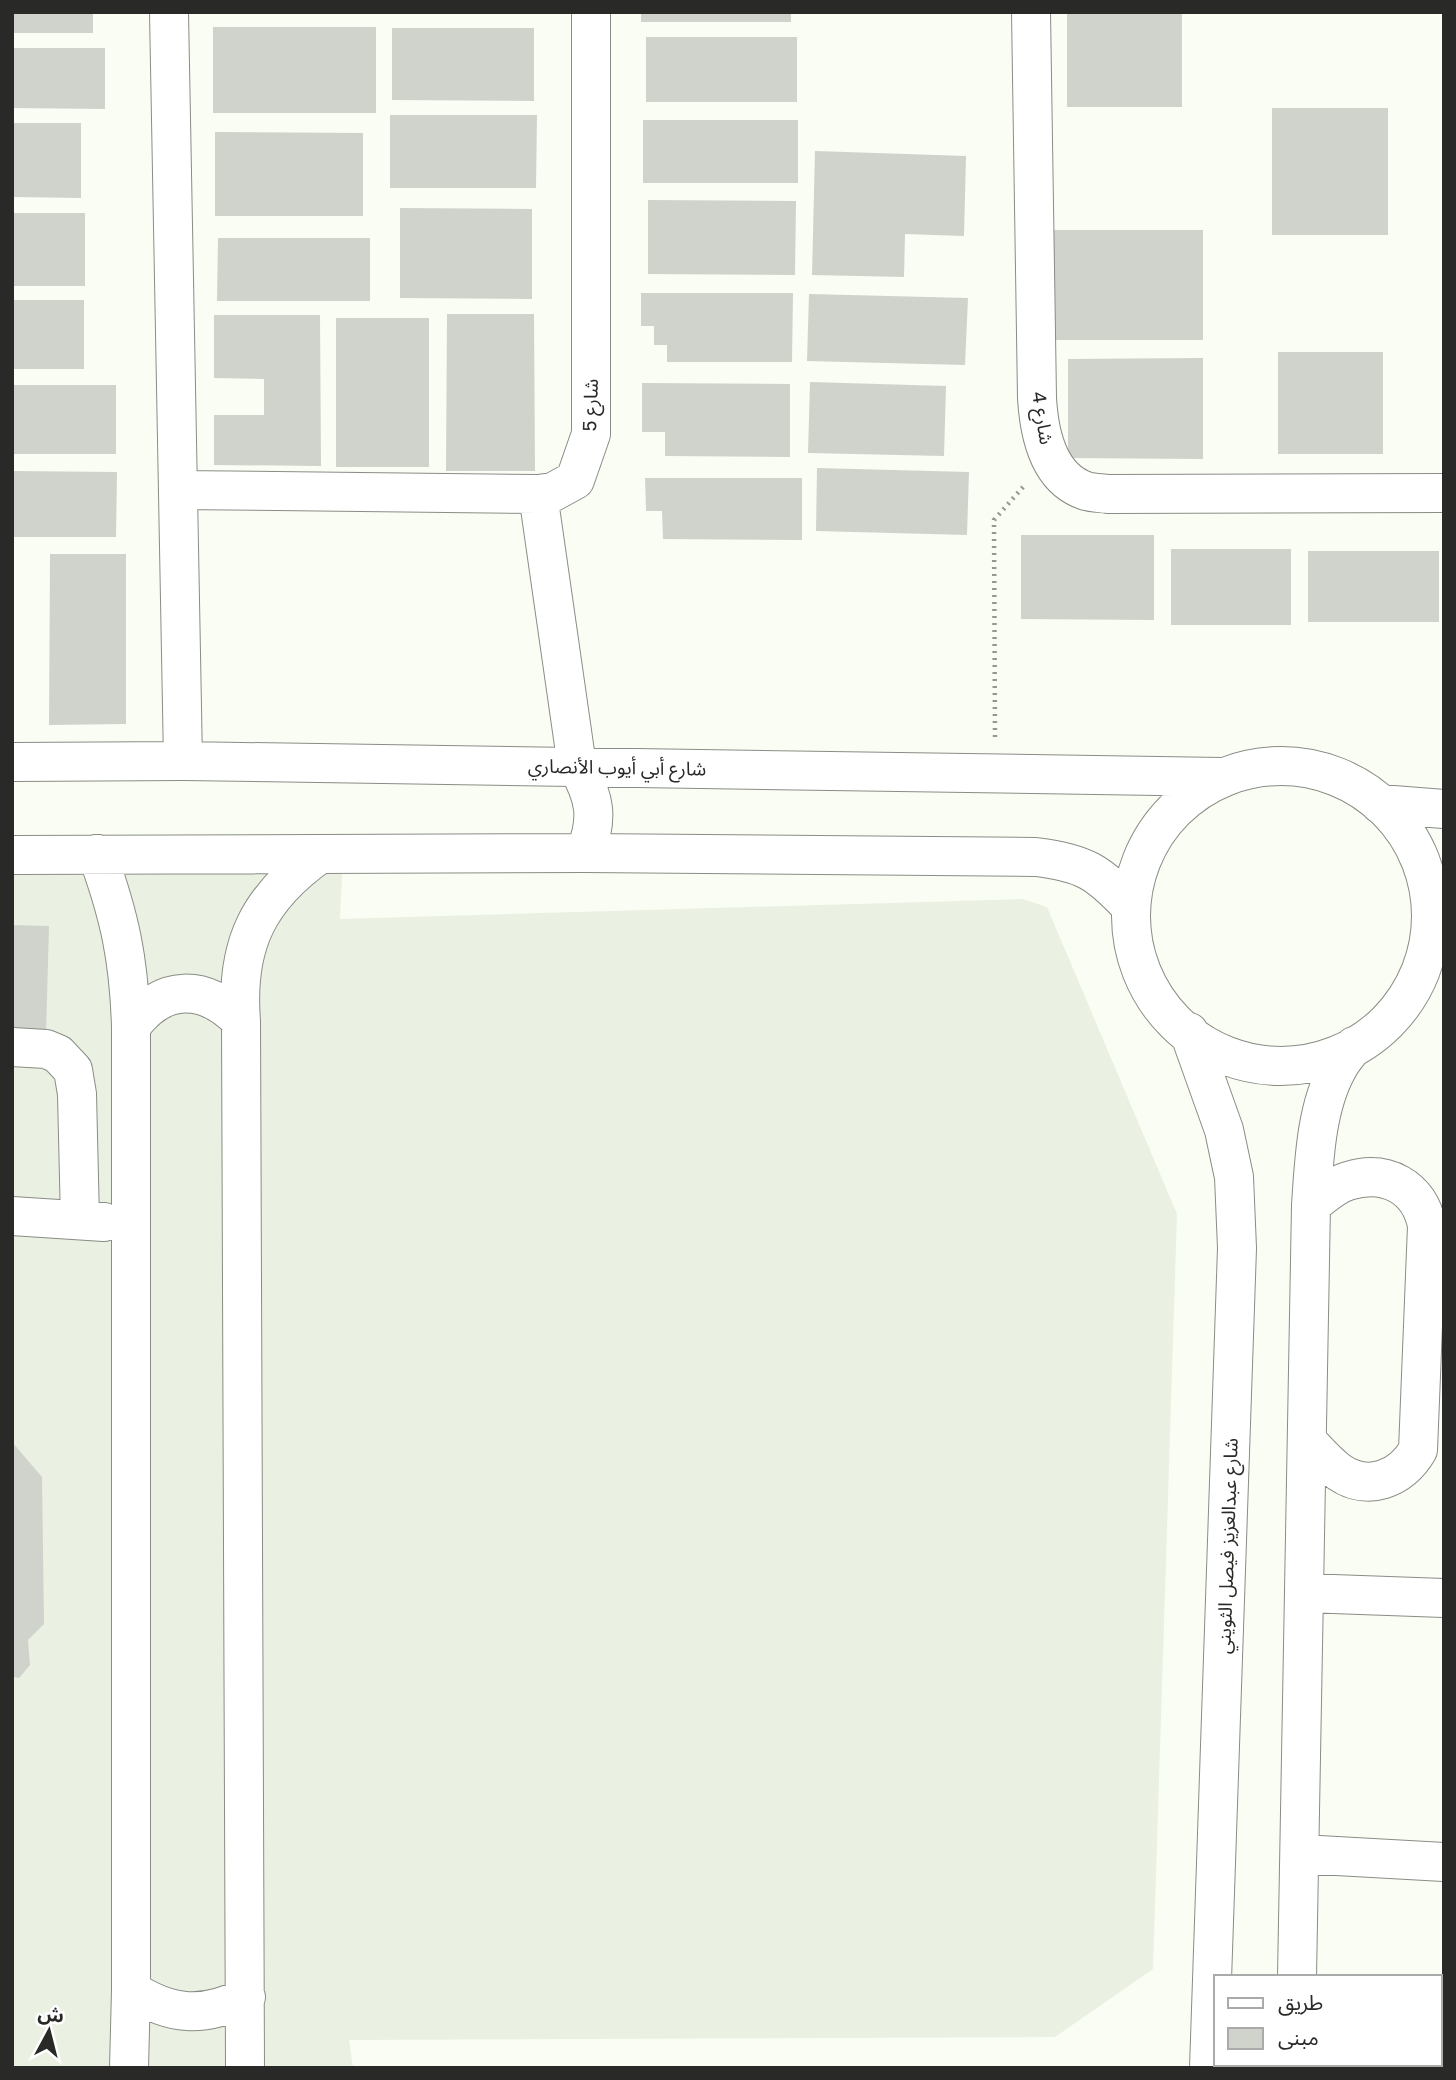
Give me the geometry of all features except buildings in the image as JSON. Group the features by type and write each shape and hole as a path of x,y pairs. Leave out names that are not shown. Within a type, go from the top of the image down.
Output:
{"street":[{"path":"169,12 183,761"},
{"name":"شارع 5","path":"178,490 538,494 553,492 575,480 592,433 591,12"},
{"name":"شارع 4","path":"1031,12 1037,398 1041,432 1056,468 1069,482 1085,490 1108,494 1444,493"},
{"path":"538,494 577,766 590,789 594,805 594,822 585,853"},
{"name":"شارع أبي أيوب الأنصاري","path":"12,762 183,761 1222,777"},
{"path":"1404,1005 1427,958 1433,907 1421,857 1393,813 1351,782 1309,768 1265,766 1222,777 1182,802 1152,836 1134,879 1131,907 1130,924 1139,969 1161,1009 1206,1047 1262,1066 1321,1062 1374,1036 1444,964"},
{"path":"1380,804 1444,808"},
{"path":"12,855 585,853 1036,857 1058,860 1094,872 1131,907"},
{"path":"97,854 124,939 130,982 129,2068"},
{"path":"245,2068 239,994 241,966 261,913 277,890 297,870 320,854"},
{"path":"131,1027 142,1012 157,1001 175,994 194,993 211,998 228,1008 241,1021"},
{"name":"شارع عبدالعزيز فيصل الثويني","path":"1189,1032 1224,1130 1234,1177 1237,1248 1209,2068"},
{"path":"1297,1975 1312,1177 1323,1111 1338,1067 1354,1046"},
{"path":"12,1047 35,1048 58,1054 73,1070 77,1094 80,1220"},
{"path":"1307,1441 1347,1477 1370,1482 1394,1476 1404,1469 1418,1450 1427,1226 1416,1196 1401,1185 1384,1178 1365,1177 1347,1181 1335,1186 1311,1205"},
{"path":"12,1216 130,1224"},
{"path":"1305,1593 1444,1598"},
{"path":"1301,1854 1444,1862"},
{"path":"131,1990 148,2001 188,2012 208,2011 246,1997"}],"path":[{"path":"995,773 994,520 1023,486 1056,468"}],"shaded area":[{"path":"343,854 340,919 1023,899 1047,907 1177,1214 1153,1969 1055,2037 349,2040 353,2068 12,2068 12,857"}]}
